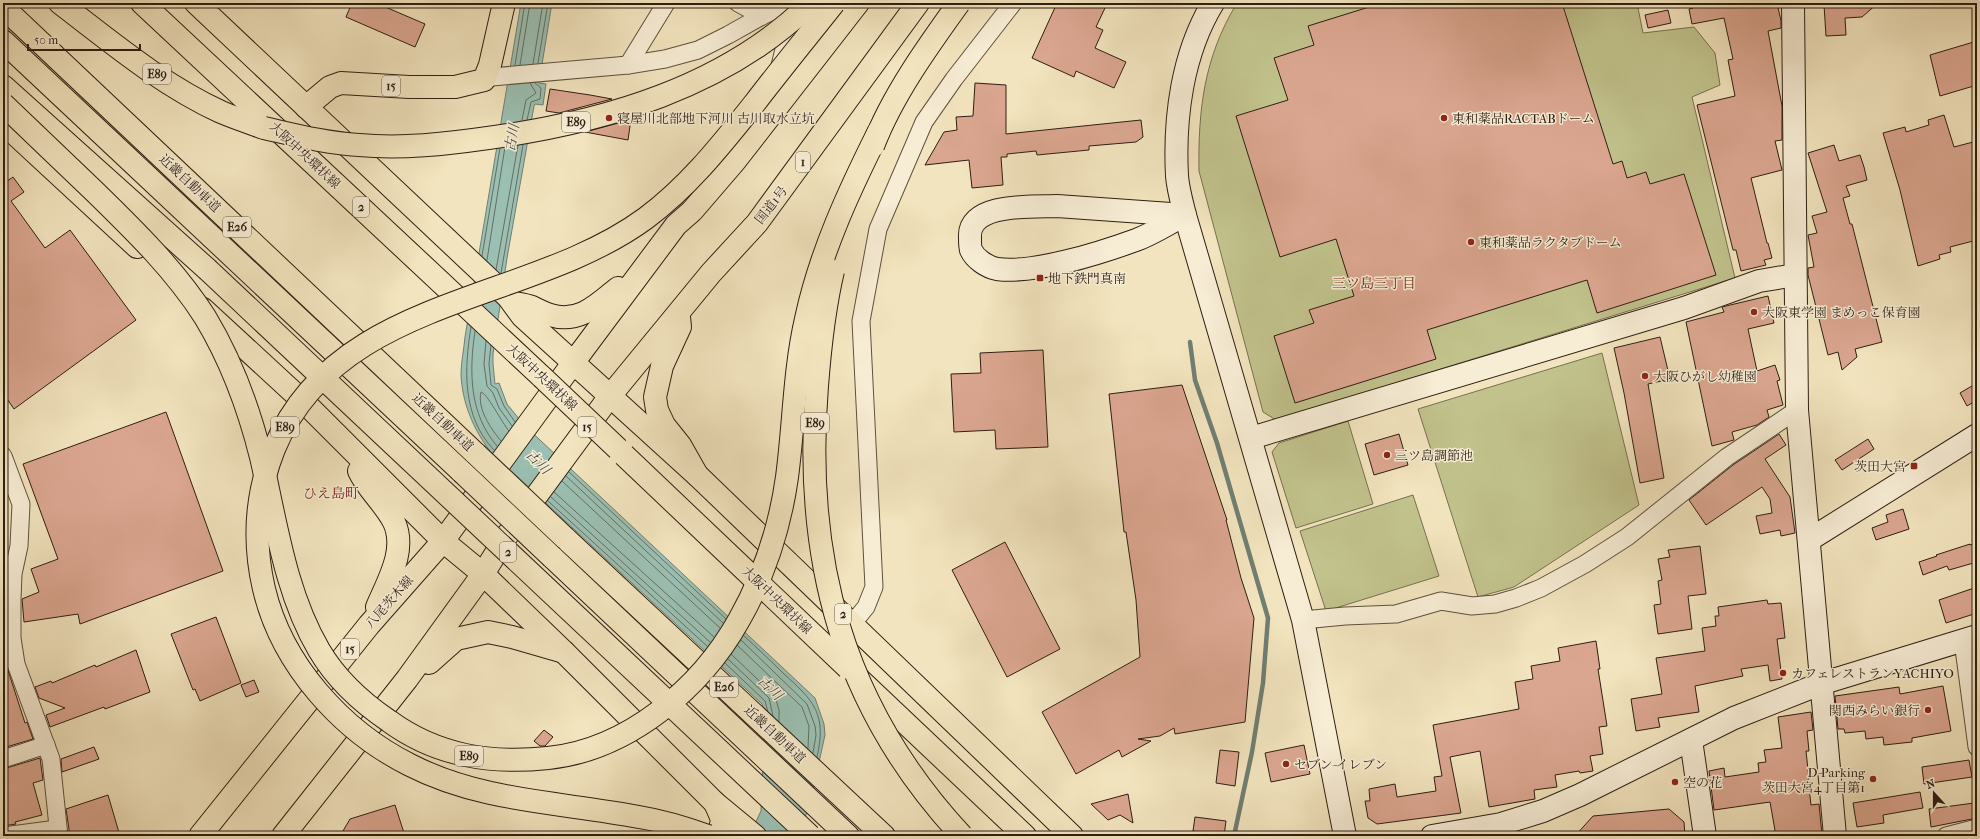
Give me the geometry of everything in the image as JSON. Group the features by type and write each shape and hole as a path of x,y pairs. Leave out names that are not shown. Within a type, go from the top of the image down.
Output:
{"main road":[{"name":"E89","path":"60,3 144,66 182,91 221,111 264,128 312,139 359,145 411,146 462,142 567,125 654,100 692,84 728,65 764,41 811,3"},
{"name":"大阪中央環状線","path":"142,3 188,44 570,404 1025,836"},
{"name":"2","path":"196,3 511,300 522,316 697,474 1072,836"},
{"path":"488,79 504,3"},
{"name":"E89","path":"708,836 680,826 640,817 490,793 450,782 409,765 379,746 348,722 322,697 299,667 280,634 267,600 259,566 257,529 260,495 269,463 281,433 298,406 323,377 377,337 412,320 561,263 612,240 644,219 669,199 696,174 726,139 834,3"},
{"path":"573,363 643,267 676,225 692,211 735,161 858,3"},
{"name":"国道1号","path":"610,396 678,313 757,224 918,3"},
{"name":"E89","path":"3,104 109,205 161,260 184,288 206,319 223,351 252,421 292,589 304,621 320,652 341,680 367,706 398,728 426,743 458,754 491,760 526,760 563,757 602,744 618,736 648,719 678,696 713,660 728,640 754,593 780,516 787,477 798,366 806,319 816,280 852,185 879,131 909,78 959,3"},
{"name":"近畿自動車道","path":"3,7 684,650 884,836"},
{"name":"近畿自動車道","path":"3,41 848,836"},
{"name":"15","path":"306,107 330,87 341,83 409,87 455,86 488,79"},
{"name":"2","path":"3,86 207,268 810,836"},
{"path":"3,123 306,404 443,541 482,574 565,653 715,803 750,832"},
{"name":"E89","path":"879,131 856,190 838,246 826,305 815,418 814,476 819,536 834,611 849,656 867,698 895,750 926,796 962,836"},
{"path":"511,300 531,306 548,315 561,318 573,317 588,313 643,267"},
{"path":"678,313 680,327 662,366 655,397 657,410 664,425 680,445 697,474"},
{"name":"八尾茨木線","path":"200,836 369,624 443,541 573,363"},
{"name":"15","path":"283,836 407,679 482,574 506,537 610,396"},
{"path":"345,444 361,475 394,522 400,544 394,568 369,624"},
{"path":"407,679 425,666 456,639 488,632 512,637 565,653"},
{"path":"715,803 722,818 718,836"}],"street":[{"path":"628,65 666,3"},
{"path":"738,3 762,16"},
{"path":"488,79 560,70 628,65 665,59 698,50 790,3"},
{"path":"771,115 779,68 796,3"},
{"path":"852,624 866,607 874,587 861,321 878,228 924,122 954,79 1013,3"},
{"path":"1213,3 1193,48 1182,88 1177,133 1178,177 1184,215 1251,438 1303,620 1345,836"},
{"path":"1793,3 1797,410 1820,684 1835,836"},
{"path":"1057,206 1184,215 1137,240 1038,268 996,269 980,262 971,250 969,232 973,224 986,214 1000,208 1057,206"},
{"path":"1251,438 1684,308 1759,281 1795,275"},
{"path":"1303,620 1345,616 1396,614 1441,602 1472,606 1495,604 1516,598 1541,588 1585,564 1627,537 1727,457 1797,410"},
{"path":"1809,540 1977,435"},
{"path":"3,456 16,487 21,504 19,546 13,574 12,638 16,664 51,759 58,833 4,836"},
{"path":"1432,836 1501,824 1543,811 1580,795 1734,718 1820,684 1970,638 1977,747"},
{"path":"1691,740 1704,836"},
{"path":"3,760 46,745"},
{"path":"1946,836 1977,828"}],"green space":[{"name":"東和薬品ラクタブドーム","path":"1237,3 1637,3 1643,33 1694,27 1715,53 1720,85 1692,97 1735,278 1276,420 1263,412 1199,171 1200,127 1205,84 1217,43"},
{"path":"1602,353 1639,505 1514,587 1478,597 1418,409"},
{"path":"1348,421 1373,504 1296,528 1272,452 1279,443"},
{"path":"1413,495 1439,576 1326,611 1300,531"}],"water":[{"name":"古川","path":"521,3 552,3 539,83 546,84 543,105 535,104 534,106 507,258 493,354 495,384 499,383 507,404 524,425 815,698 824,724 825,735 812,794 800,836 749,836 761,811 765,713 762,704 490,451 478,434 466,405 462,384 461,365"}],"building":[{"path":"352,3 376,3 425,24 415,47 346,17"},
{"path":"1057,3 1093,3 1105,8 1096,27 1103,30 1095,48 1126,62 1114,88 1076,71 1074,77 1032,58"},
{"name":"東和薬品ラクタブドーム","path":"1382,3 1562,3 1613,164 1622,161 1627,178 1646,172 1650,184 1684,174 1716,275 1597,313 1587,280 1427,330 1436,359 1295,403 1274,336 1314,323 1309,310 1354,296 1336,239 1280,257 1236,116 1288,100 1274,58 1314,45 1308,26"},
{"path":"1692,3 1777,3 1781,21 1781,28 1768,31 1782,106 1782,140 1775,141 1782,170 1751,178 1772,258 1764,260 1766,265 1741,271 1736,250 1733,250 1697,105 1735,96 1728,60 1733,59 1724,18 1692,24 1689,9 1693,8"},
{"path":"1878,3 1862,17 1845,18 1846,35 1826,36 1824,5"},
{"path":"1668,10 1671,23 1648,28 1645,15"},
{"path":"1977,41 1977,85 1940,96 1930,55"},
{"path":"975,83 1006,85 1006,134 1141,120 1143,137 1136,142 1089,146 1089,150 1037,155 1036,151 1007,154 1007,157 1001,157 1003,185 972,188 969,160 925,165 944,132 957,130 956,117 973,116"},
{"path":"550,89 612,99 559,113 546,111"},
{"path":"1944,115 1954,147 1977,141 1977,240 1950,247 1951,252 1939,255 1940,259 1918,266 1900,190 1883,133 1905,127 1906,132 1929,125 1928,120"},
{"path":"631,119 628,140 585,132 622,122"},
{"path":"1834,145 1839,161 1860,155 1864,167 1867,180 1846,186 1850,196 1843,198 1850,224 1852,224 1882,342 1855,349 1857,357 1842,370 1838,352 1828,355 1808,275 1808,268 1814,267 1808,235 1817,233 1812,216 1827,212 1808,153"},
{"path":"13,177 24,192 11,201 45,248 70,230 136,320 14,409 3,393 3,184"},
{"path":"1768,296 1774,323 1748,329 1757,371 1775,365 1780,380 1777,381 1783,405 1767,410 1769,417 1757,425 1732,432 1734,440 1712,446 1686,322 1724,312 1722,307"},
{"path":"1660,337 1670,379 1648,384 1664,478 1640,483 1624,393 1614,348"},
{"path":"1043,350 1048,447 996,449 995,430 954,432 951,374 981,373 980,353"},
{"path":"1977,383 1977,400 1967,406 1960,393"},
{"path":"1182,385 1227,520 1241,578 1254,618 1245,722 1175,734 1174,728 1160,736 1138,739 1151,741 1122,757 1119,750 1076,774 1042,712 1140,657 1136,600 1126,532 1124,532 1109,394"},
{"path":"166,412 223,571 80,624 78,614 24,622 22,599 39,592 31,569 58,559 23,464"},
{"name":"三ツ島調節池","path":"1399,434 1408,465 1374,475 1365,444"},
{"path":"1779,434 1786,445 1765,459 1790,497 1795,533 1781,536 1780,530 1760,534 1756,516 1772,513 1770,499 1762,487 1706,525 1689,500 1733,465"},
{"path":"1868,439 1874,449 1842,470 1835,460"},
{"path":"1903,509 1909,529 1876,540 1872,528 1888,522 1886,515"},
{"path":"1005,542 1060,649 1007,677 952,570"},
{"path":"1977,543 1977,562 1949,570 1947,566 1923,575 1919,562 1937,556 1936,555"},
{"path":"1700,546 1706,594 1688,596 1692,629 1658,634 1654,605 1661,604 1658,581 1662,580 1658,559 1670,557 1668,550"},
{"path":"1977,587 1977,613 1946,623 1939,600"},
{"path":"1767,600 1768,604 1781,603 1785,638 1777,639 1782,679 1770,681 1768,665 1741,669 1743,676 1695,686 1699,712 1658,718 1660,727 1636,731 1631,699 1662,694 1656,658 1705,651 1702,628 1716,626 1715,616 1719,616 1718,607"},
{"path":"216,617 241,683 200,701 195,689 193,690 171,634"},
{"path":"1596,641 1600,669 1598,669 1607,726 1599,727 1603,754 1590,756 1593,771 1580,773 1579,771 1555,775 1557,787 1534,790 1535,799 1489,807 1480,751 1450,757 1461,813 1377,824 1368,818 1365,801 1370,801 1369,789 1395,784 1397,797 1436,791 1434,777 1442,776 1433,725 1519,709 1515,682 1533,679 1531,666 1560,661 1558,648"},
{"path":"136,650 150,692 50,727 46,715 65,708 39,698 35,687 51,681 52,683 95,665 96,667"},
{"path":"3,661 5,661 25,723 27,722 33,739 3,748"},
{"path":"254,680 259,692 246,697 241,685"},
{"path":"1943,686 1951,731 1912,738 1912,742 1884,745 1883,737 1866,739 1865,731 1845,733 1844,729 1838,729 1835,696 1899,687 1900,694"},
{"path":"1811,712 1813,730 1807,731 1809,751 1806,751 1808,779 1811,805 1819,804 1822,835 1776,836 1770,802 1714,810 1709,771 1724,768 1725,777 1759,772 1758,763 1766,762 1764,750 1782,748 1778,717"},
{"path":"544,730 553,737 545,746 540,746 534,741"},
{"path":"1304,745 1310,774 1271,782 1265,753"},
{"path":"94,747 99,759 62,772 61,759"},
{"path":"1220,750 1239,752 1235,786 1216,783"},
{"path":"40,758 43,780 33,783 42,815 15,822 16,824 3,826 3,769"},
{"path":"1969,760 1972,777 1924,784 1922,767"},
{"path":"1920,792 1923,808 1883,815 1884,823 1857,827 1853,803"},
{"path":"1128,794 1133,823 1120,815 1108,820 1091,804"},
{"path":"108,795 120,836 70,836 66,809"},
{"path":"1974,803 1977,818 1931,827 1929,809"},
{"path":"395,805 405,836 340,836 350,819"},
{"path":"1669,809 1684,822 1685,836 1575,836 1593,816"},
{"path":"1195,817 1226,821 1224,836 1211,836 1211,834 1193,831"}],"waterway":[{"path":"1190,342 1195,380 1217,443 1268,618 1263,683 1252,752 1234,836"}],"place":[{"name":"寝屋川北部地下河川 古川取水立坑","path":"609,118"},
{"name":"東和薬品RACTABドーム","path":"1444,118"},
{"name":"東和薬品ラクタブドーム","path":"1471,242"},
{"name":"地下鉄門真南","path":"1040,278"},
{"name":"大阪東学園 まめっこ保育園","path":"1754,312"},
{"name":"大阪ひがし幼稚園","path":"1645,376"},
{"name":"三ツ島調節池","path":"1387,455"},
{"name":"茨田大宮","path":"1914,466"},
{"name":"カフェレストランYACHIYO","path":"1783,673"},
{"name":"関西みらい銀行","path":"1928,710"},
{"name":"セブン-イレブン","path":"1286,764"},
{"name":"D-Parking 茨田大宮4丁目第1","path":"1873,779"},
{"name":"空の花","path":"1675,782"}],"district":[{"name":"三ツ島三丁目","path":"1374,283"},
{"name":"ひえ島町","path":"331,493"}]}
